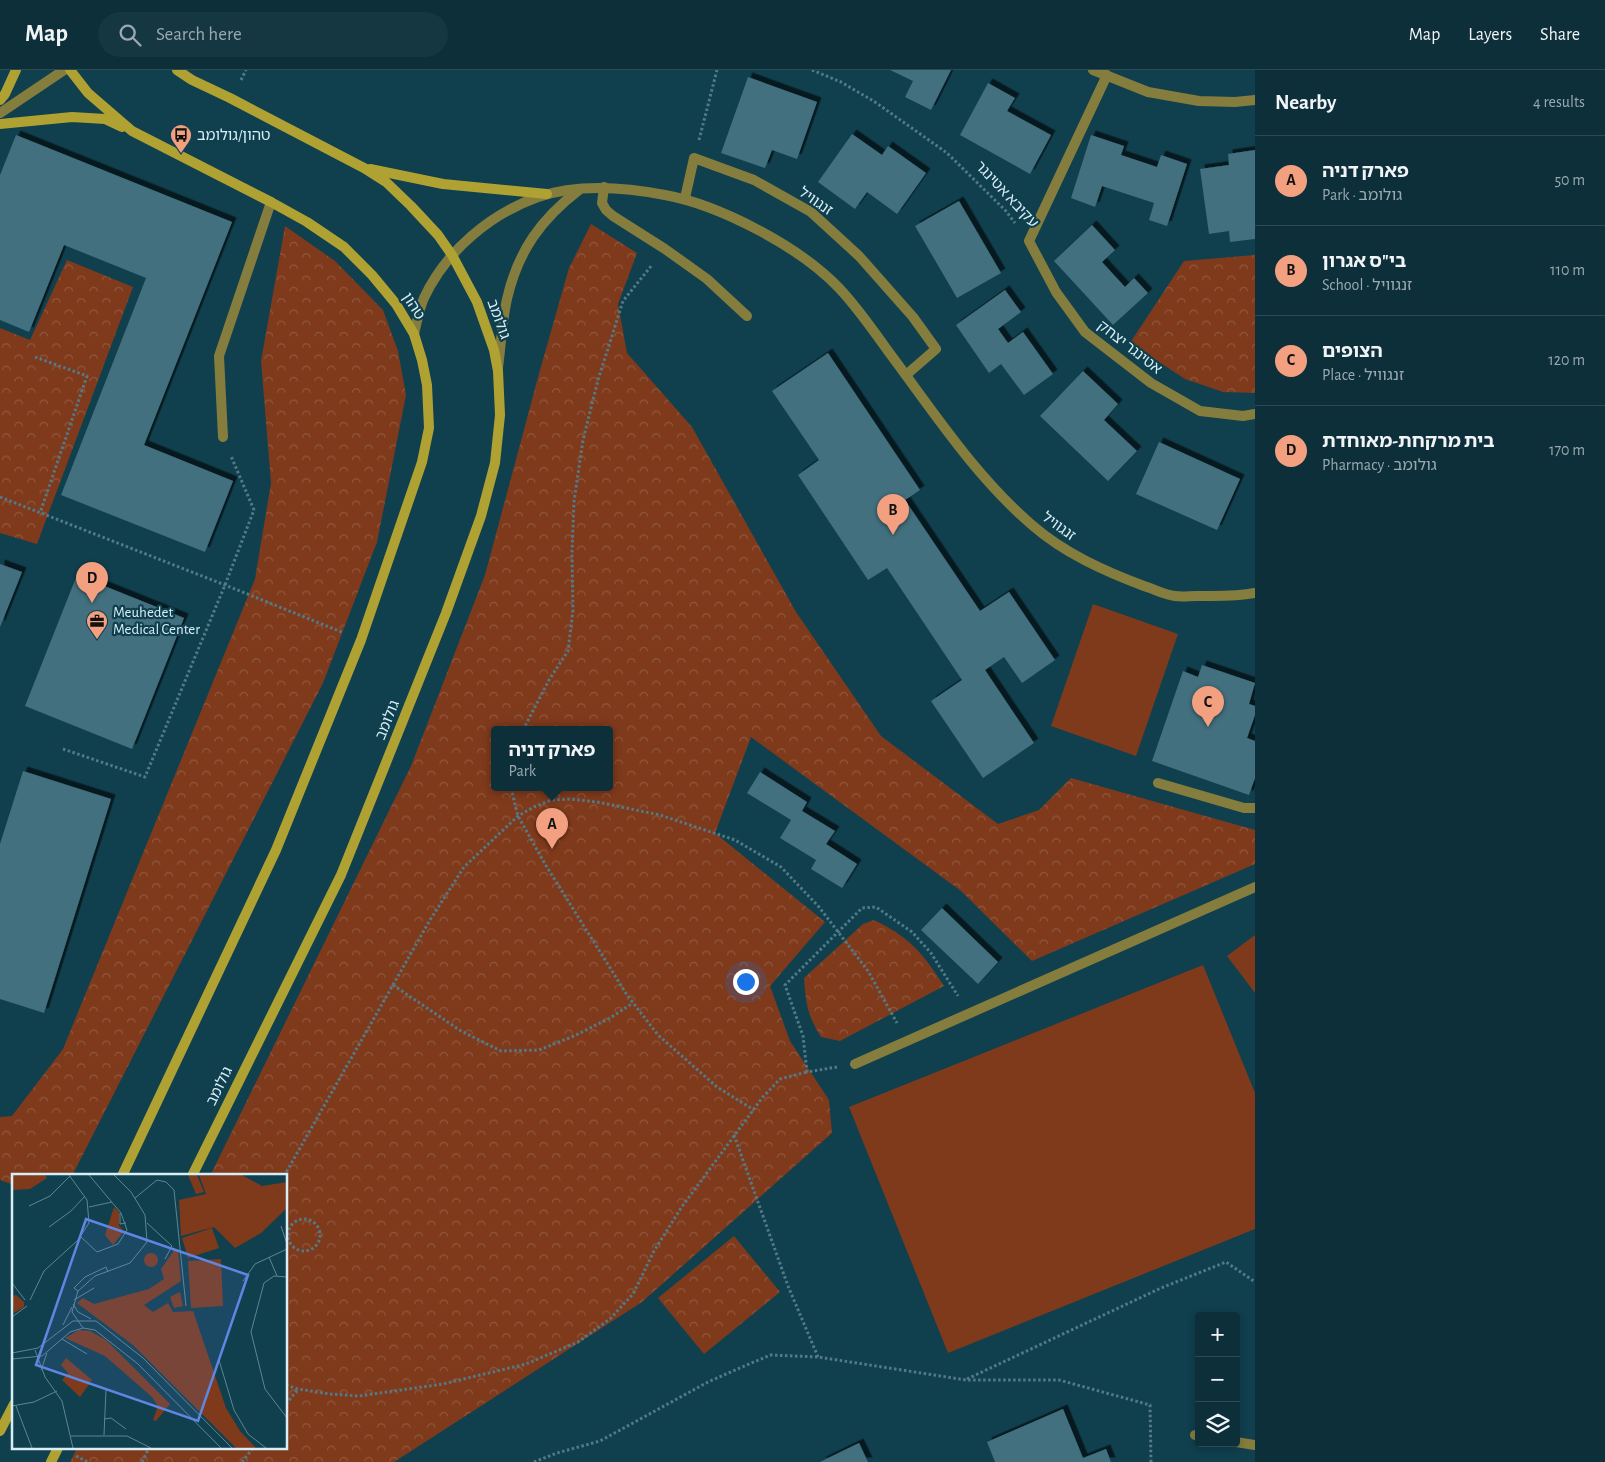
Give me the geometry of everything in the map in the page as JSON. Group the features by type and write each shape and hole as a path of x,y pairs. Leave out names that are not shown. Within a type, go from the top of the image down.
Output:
{"main road":[{"path":"0,100 16,70"},
{"name":"טהון","path":"70,70 88,93 132,131 271,202 307,222 344,247 372,275 396,304 414,334"},
{"path":"177,70 192,80 364,168 386,182 438,235 452,255"},
{"path":"0,124 72,117 105,119 132,131"},
{"path":"364,168 444,184 547,194"},
{"name":"גולומב","path":"193,1174 341,875 446,613 481,516 494,463 500,414 498,371 488,330 477,302 452,255"},
{"path":"123,1174 276,850 361,640 422,462 428,428 427,385 414,334"},
{"path":"0,1431 12,1408"},
{"path":"51,1462 57,1450"}],"street":[{"path":"0,113 64,70"},
{"path":"1093,70 1148,92 1199,100 1235,102 1255,100"},
{"name":"עקיבא אטינגר","path":"1029,241 1107,76"},
{"path":"685,198 694,158"},
{"name":"זנגוויל","path":"694,158 754,180 811,212 859,256 913,317 936,349 906,375"},
{"path":"604,187 602,203 612,216 665,249 707,280 747,316"},
{"name":"זנגוויל","path":"452,255 472,236 506,211 547,194 604,187 639,190 685,198 750,226 798,253 838,287 876,334 956,443 997,491 1032,525 1071,553 1120,577 1174,596 1236,596 1255,593"},
{"path":"498,371 507,299 524,252 536,231 554,210 579,190"},
{"path":"223,437 219,356 271,202"},
{"name":"אטינגר יצחק","path":"1029,241 1056,292 1085,332 1144,378 1200,411 1244,416 1255,414"},
{"name":"טהון","path":"414,334 423,300 434,278 452,255"},
{"path":"1158,783 1244,808 1255,808"},
{"path":"855,1064 1255,888"},
{"path":"1240,1443 1255,1445"}],"path":[{"path":"694,158 717,70"},
{"name":"עקיבא אטינגר","path":"812,70 841,82 875,102 947,153 1006,210 1029,241"},
{"path":"525,726 568,651 573,610 572,552 574,501 583,440 598,380 623,301 665,249"},
{"path":"34,358 88,376 40,513"},
{"path":"63,749 146,777 254,510 223,437"},
{"path":"0,496 361,640"},
{"path":"512,791 518,816 545,864 633,1003 658,1036 717,1087 754,1110"},
{"path":"285,1174 430,920 464,867 518,816 551,800 570,799 597,802 660,815 735,840 781,867 819,907 868,970 907,1041"},
{"path":"807,1072 803,1036 785,985 862,908 876,907 912,932 932,953 969,1013"},
{"path":"393,985 461,1031 501,1051 538,1050 574,1036 610,1018 633,1003"},
{"path":"288,1386 330,1394 359,1396 443,1384 526,1364 578,1342 610,1319 633,1294 654,1251 681,1208 762,1098 780,1079 807,1072 855,1064"},
{"path":"734,1135 788,1286 818,1356"},
{"path":"288,1231 294,1223 308,1220 316,1225 320,1238 315,1247 305,1251 297,1250 291,1245 288,1235"},
{"path":"966,1380 1161,1288 1226,1262 1255,1282"},
{"path":"534,1462 558,1453 600,1442 708,1382 770,1356 818,1356 966,1380 1059,1380 1150,1405 1151,1462"},
{"path":"288,1402 298,1389"},
{"path":"142,1462 148,1450"},
{"path":"242,1462 251,1450"}],"green space":[{"path":"591,224 637,253 618,304 627,353 692,427 796,612 881,736 998,824 1039,810 1071,778 1255,830 1255,864 1032,961 961,891 751,737 715,833 825,922 770,986 790,1041 829,1100 832,1133 642,1302 394,1462 70,1462 76,1450 288,1450 288,1174 211,1174 411,766 485,575 569,268"},
{"path":"285,226 335,261 383,310 398,351 406,395 377,542 323,683 73,1174 12,1174 12,1184 0,1180 0,1117 12,1116 63,1049 255,579 271,483 261,361"},
{"path":"1255,255 1255,393 1223,392 1185,379 1130,343 1184,261"},
{"path":"67,260 133,287 37,544 0,533 0,328 30,340"},
{"path":"1093,604 1178,634 1136,756 1051,726"},
{"path":"874,920 897,933 915,947 944,986 840,1041 821,1037 808,1009 804,978 863,924"},
{"path":"1255,935 1255,993 1227,956"},
{"path":"1203,965 1255,1093 1255,1229 948,1353 849,1107"},
{"path":"734,1236 780,1292 704,1354 658,1298"}],"building":[{"path":"890,70 951,70 931,110 905,97 913,81"},
{"path":"748,77 817,102 797,159 772,150 765,168 721,153"},
{"path":"988,83 1015,98 1007,111 1051,135 1030,174 960,135"},
{"path":"852,134 882,155 888,146 926,173 897,214 867,192 855,209 818,182"},
{"path":"16,135 232,222 144,445 233,481 205,552 61,495 146,278 64,245 29,332 0,320 0,175"},
{"path":"1091,135 1124,146 1121,155 1157,167 1161,155 1187,164 1167,226 1149,220 1154,203 1102,186 1095,207 1071,198"},
{"path":"1255,150 1255,239 1230,242 1229,231 1209,234 1200,169 1229,165 1228,154"},
{"path":"959,201 1001,273 957,298 915,226"},
{"path":"1092,225 1115,250 1102,262 1125,287 1134,278 1148,293 1113,325 1054,261"},
{"path":"1005,290 1021,312 998,329 1008,343 1023,332 1053,374 1024,395 1001,364 989,373 956,325"},
{"path":"828,353 920,490 905,500 980,611 1009,592 1055,660 1022,683 1004,657 985,670 1034,743 983,778 931,701 962,680 887,568 868,580 798,475 819,460 772,391"},
{"path":"1083,371 1118,404 1104,420 1137,451 1108,481 1040,416"},
{"path":"1159,442 1240,479 1217,530 1136,494"},
{"path":"0,564 22,572 0,627"},
{"path":"77,575 184,618 132,749 25,706"},
{"path":"1202,665 1255,683 1249,704 1255,706 1255,715 1247,738 1255,741 1255,778 1249,795 1152,761 1183,671 1198,677"},
{"path":"23,771 111,799 44,1013 0,999 0,844"},
{"path":"760,772 807,802 802,811 835,831 826,844 857,864 842,888 811,869 816,860 780,838 791,820 747,793"},
{"path":"942,908 998,962 978,984 921,930"},
{"path":"1063,1409 1083,1458 1106,1449 1111,1462 995,1462 987,1442"},
{"path":"859,1443 868,1462 820,1462 826,1459"}],"place":[{"name":"טהון/גולומב","path":"181,154"},
{"name":"בי\"ס אגרון","path":"893,535"},
{"name":"בית מרקחת-מאוחדת","path":"92,603"},
{"name":"Meuhedet Medical Center","path":"97,640"},
{"name":"הצופים","path":"1208,727"},
{"name":"פארק דניה","path":"552,849"}]}
